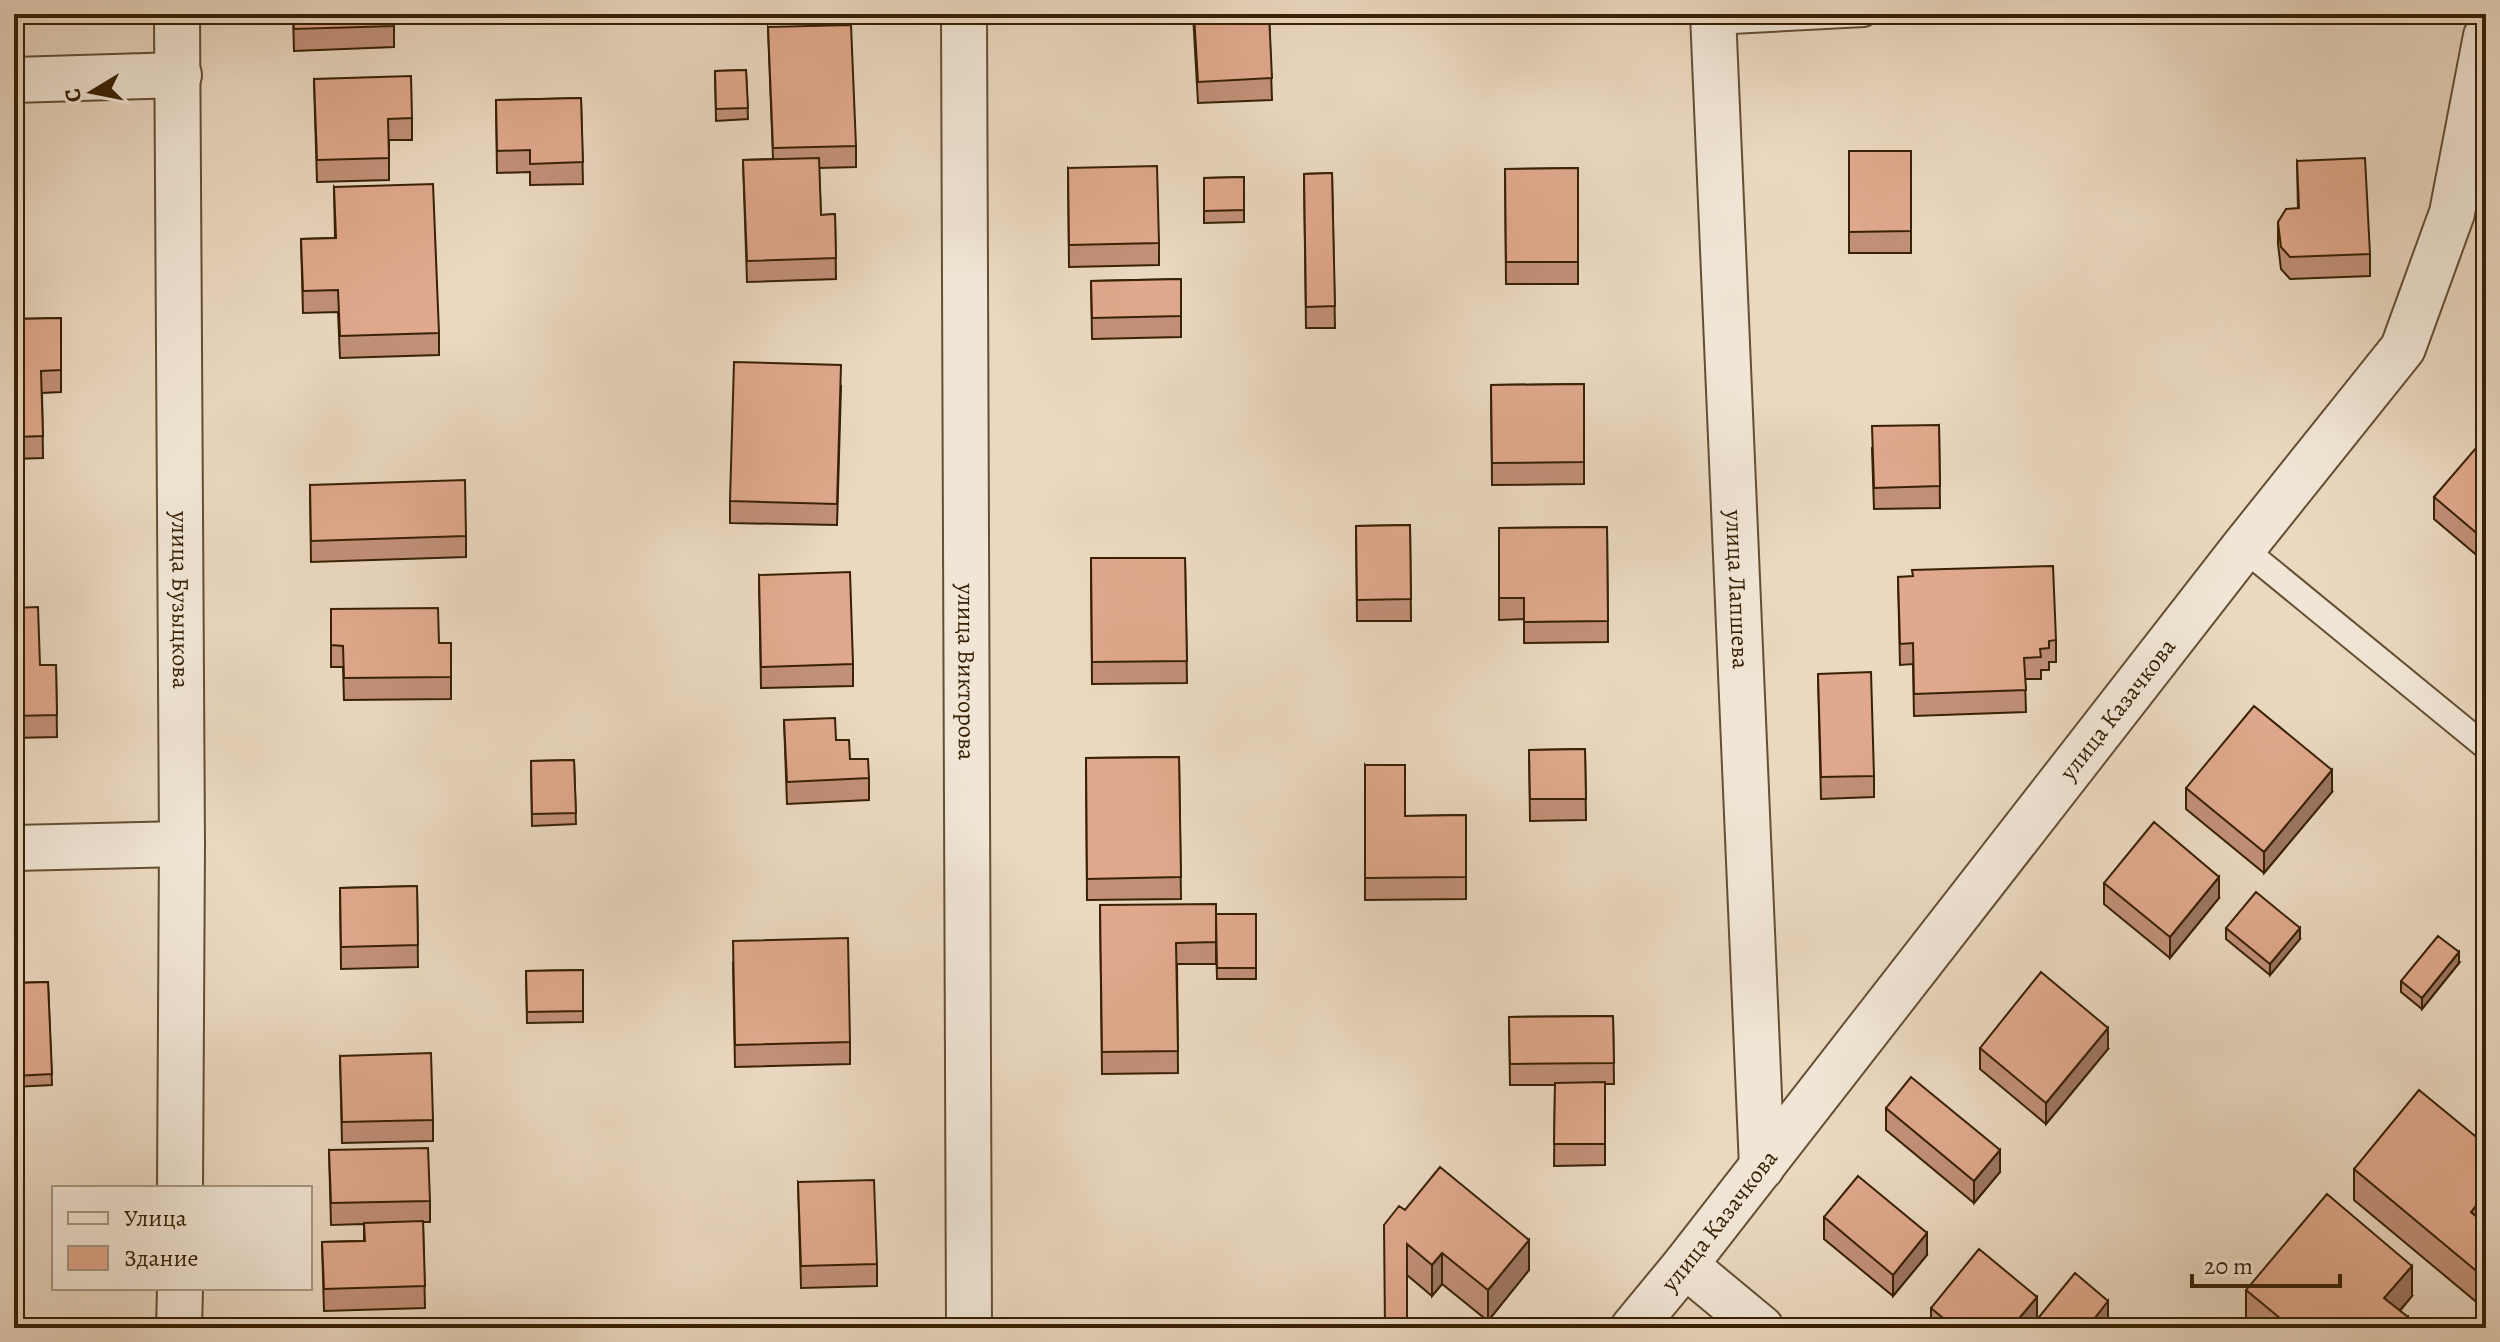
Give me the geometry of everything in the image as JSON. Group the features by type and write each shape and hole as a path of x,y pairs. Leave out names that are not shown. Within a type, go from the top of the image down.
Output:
{"street":[{"name":"улица Бузыцкова","path":"177,14 182,844 180,1186"},
{"name":"улица Викторова","path":"964,14 969,1328"},
{"name":"улица Лапшева","path":"1713,18 1762,1167"},
{"name":"улица Казачкова","path":"1633,1328 2403,348 2452,213 2486,36"},
{"path":"14,80 179,75"},
{"path":"14,848 182,844"},
{"path":"1685,1265 1761,1328"},
{"path":"179,1328 180,1290"}],"lane":[{"path":"1713,18 1864,14"},
{"path":"2243,548 2486,747"}],"building":[{"path":"293,14 394,14 394,26 294,29"},
{"path":"1194,14 1269,14 1272,78 1198,82"},
{"path":"851,25 856,146 773,148 768,27"},
{"path":"746,70 748,108 716,109 715,71"},
{"path":"411,76 412,118 388,119 389,158 317,160 314,79"},
{"path":"581,98 583,162 530,164 530,150 497,151 496,100"},
{"path":"1849,151 1911,151 1911,231 1849,232"},
{"path":"819,158 821,215 835,214 836,258 747,261 743,160"},
{"path":"2365,158 2370,254 2290,257 2281,247 2278,222 2286,209 2299,208 2297,161"},
{"path":"1157,166 1159,243 1069,245 1068,168"},
{"path":"1578,168 1578,262 1506,262 1505,169"},
{"path":"1332,173 1335,306 1306,307 1304,174"},
{"path":"1244,177 1244,210 1204,211 1204,178"},
{"path":"433,184 439,333 340,336 338,290 303,291 301,239 336,238 334,187"},
{"path":"1181,279 1181,316 1092,318 1091,281"},
{"path":"61,318 61,370 41,371 43,436 14,437 14,319"},
{"path":"734,362 841,365 837,504 730,501"},
{"path":"1584,384 1584,462 1492,463 1491,385"},
{"path":"1939,425 1940,486 1874,488 1872,426"},
{"path":"2482,441 2486,444 2486,541 2434,497"},
{"path":"465,480 466,536 311,541 310,485"},
{"path":"1410,525 1411,599 1357,600 1356,526"},
{"path":"1607,527 1608,621 1524,622 1524,598 1499,598 1499,528"},
{"path":"1091,558 1185,558 1187,661 1092,662"},
{"path":"2053,566 2056,640 2049,641 2049,648 2040,649 2041,657 2024,658 2026,690 1914,694 1913,643 1900,644 1898,577 1913,576 1912,570"},
{"path":"850,572 853,664 761,667 759,575"},
{"path":"38,607 40,665 56,665 57,715 14,716 14,608"},
{"path":"438,608 439,643 451,643 451,677 344,678 343,646 331,645 331,609"},
{"path":"1871,672 1874,776 1821,777 1818,674"},
{"path":"2254,706 2332,770 2264,852 2186,788"},
{"path":"835,718 836,740 849,740 850,759 868,759 869,778 787,782 784,720"},
{"path":"1585,749 1586,799 1530,799 1529,750"},
{"path":"1179,757 1181,877 1087,879 1086,758"},
{"path":"574,760 576,813 532,814 531,761"},
{"path":"1365,765 1405,765 1405,816 1466,815 1466,877 1365,878"},
{"path":"2154,822 2219,877 2170,937 2104,883"},
{"path":"417,886 418,945 341,947 340,888"},
{"path":"2256,892 2300,928 2270,964 2226,928"},
{"path":"1216,904 1216,942 1176,943 1178,1051 1102,1052 1100,905"},
{"path":"1216,914 1256,914 1256,968 1217,968"},
{"path":"2438,936 2459,952 2422,998 2401,981"},
{"path":"848,938 850,1042 735,1045 733,941"},
{"path":"583,970 583,1011 527,1012 526,971"},
{"path":"2041,972 2108,1028 2046,1103 1980,1048"},
{"path":"48,982 52,1074 14,1076 14,983"},
{"path":"1613,1016 1614,1063 1510,1064 1509,1017"},
{"path":"431,1053 433,1120 342,1122 340,1056"},
{"path":"1911,1077 2000,1150 1974,1181 1886,1108"},
{"path":"1605,1082 1605,1144 1554,1144 1555,1083"},
{"path":"2419,1090 2486,1145 2486,1193 2471,1212 2486,1225 2486,1279 2354,1169"},
{"path":"428,1148 430,1201 331,1203 329,1150"},
{"path":"1440,1167 1529,1240 1488,1290 1442,1253 1432,1265 1407,1244 1407,1328 1385,1328 1384,1225 1399,1206 1405,1210"},
{"path":"1858,1176 1927,1233 1893,1275 1824,1217"},
{"path":"874,1180 877,1264 801,1266 798,1182"},
{"path":"2327,1194 2412,1266 2384,1298 2408,1317 2399,1328 2292,1328 2246,1290"},
{"path":"423,1221 425,1286 324,1289 322,1242 365,1241 364,1223"},
{"path":"1979,1249 2037,1297 2011,1328 1955,1328 1931,1308"},
{"path":"2075,1273 2108,1301 2087,1328 2030,1328"}]}
